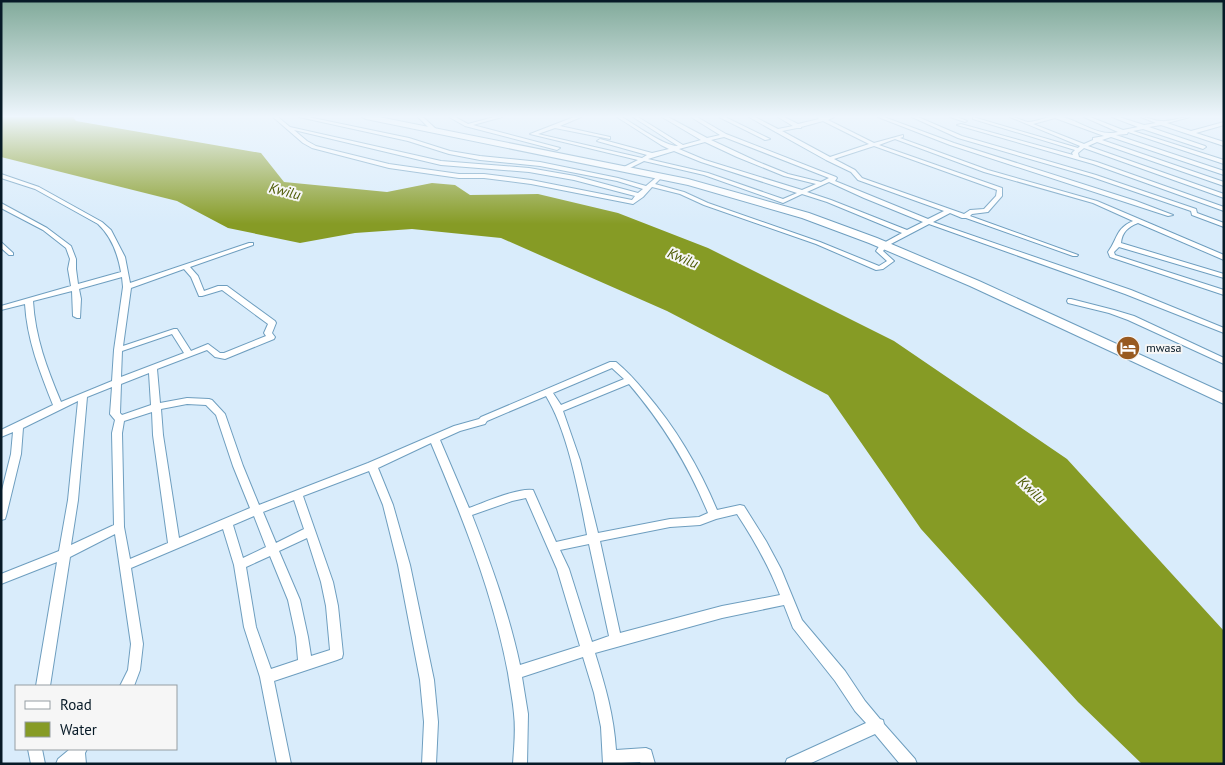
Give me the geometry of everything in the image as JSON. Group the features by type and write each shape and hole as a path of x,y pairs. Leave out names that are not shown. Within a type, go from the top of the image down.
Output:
{"highway":[{"path":"545,153 624,169 653,183 697,184 822,222 984,288 1224,399"}],"street":[{"path":"336,153 389,166 459,176 484,176 531,182 633,202 653,183"},
{"path":"396,153 441,163 528,170 574,178 641,196"},
{"path":"453,153 480,158 540,164 618,180 653,183 706,204 818,243 876,268 881,268 891,261 879,251 883,246 906,232 949,212"},
{"path":"616,153 706,174 783,201 834,178"},
{"path":"643,153 652,155"},
{"path":"624,169 659,153"},
{"path":"685,153 722,168 829,201 906,232"},
{"path":"734,153 788,175 820,183"},
{"path":"769,153 834,178"},
{"path":"817,153 853,171 860,179 1075,255"},
{"path":"828,159 850,153"},
{"path":"898,153 1000,189 999,196 986,211 970,212 964,217"},
{"path":"936,153 986,171 1087,199 1224,258"},
{"path":"974,153 1120,197 1170,215"},
{"path":"1014,153 1161,198 1194,210 1194,214 1224,225"},
{"path":"1058,153 1224,209"},
{"path":"1075,153 1077,158"},
{"path":"1103,153 1224,196"},
{"path":"1134,153 1224,184"},
{"path":"1161,153 1224,173"},
{"path":"1195,153 1224,162"},
{"path":"1023,168 1034,159"},
{"path":"986,171 1000,162"},
{"path":"806,179 821,173"},
{"path":"1,176 37,188 100,223 108,230 117,245 122,257 123,274 127,287 118,350 115,414 120,419"},
{"path":"834,178 831,179 832,182 929,221 986,243 1116,287 1224,331"},
{"path":"1216,193 1224,190"},
{"path":"1,205 45,229 69,248 73,259 72,269 76,287 77,316"},
{"path":"1138,221 1124,227 1118,238 1118,244 1111,252 1115,258 1224,293"},
{"path":"1,244 11,254"},
{"path":"127,287 251,244"},
{"path":"1118,244 1224,276"},
{"path":"1,434 83,395 208,347 218,355 228,356 271,337 268,333 272,323 224,288 218,288 202,294 194,276 186,267"},
{"path":"1,308 123,274"},
{"path":"29,300 29,323 34,344 58,406"},
{"path":"1072,301 1116,313 1142,323 1224,361"},
{"path":"118,350 174,331 189,354"},
{"path":"124,566 298,496 316,486 372,466 458,428 482,422 484,419 549,393 613,364 630,380 664,420 682,447 701,483 714,515"},
{"path":"153,367 156,407 174,545"},
{"path":"560,409 630,380"},
{"path":"549,393 560,409 587,501 605,598 616,640"},
{"path":"43,685 73,500 83,395"},
{"path":"120,419 156,407 189,400 209,402 223,420 238,466 294,600 302,637 304,664"},
{"path":"120,419 117,433 119,527 137,644 134,670 127,685"},
{"path":"1,516 16,454 18,426"},
{"path":"434,438 466,513 494,590 509,639 521,716 520,764"},
{"path":"372,466 388,505 404,565 427,680 430,722 429,764"},
{"path":"466,513 511,497 529,493 563,569 588,650 601,693 608,727 610,760 646,755 648,764"},
{"path":"267,677 337,654 332,606 327,582 298,496"},
{"path":"554,547 647,527 700,521 714,515 740,509 762,544 788,599 797,624 840,676 860,706 910,764"},
{"path":"227,524 240,564 250,627 267,677 284,764"},
{"path":"1,579 64,554 119,527"},
{"path":"240,564 310,531"},
{"path":"514,673 616,640 722,612 788,599"},
{"path":"792,764 878,725"},
{"path":"35,750 38,764"},
{"path":"63,764 79,754"}],"water":[{"name":"Kwilu","path":"1,153 259,153 284,182 387,192 432,183 455,185 470,195 538,194 618,213 708,248 894,341 1067,459 1224,631 1224,764 1142,764 1078,702 921,529 828,395 667,311 501,238 412,229 355,233 300,243 228,228 177,201 1,157"}],"place":[{"name":"mwasa","path":"1128,348"}]}
